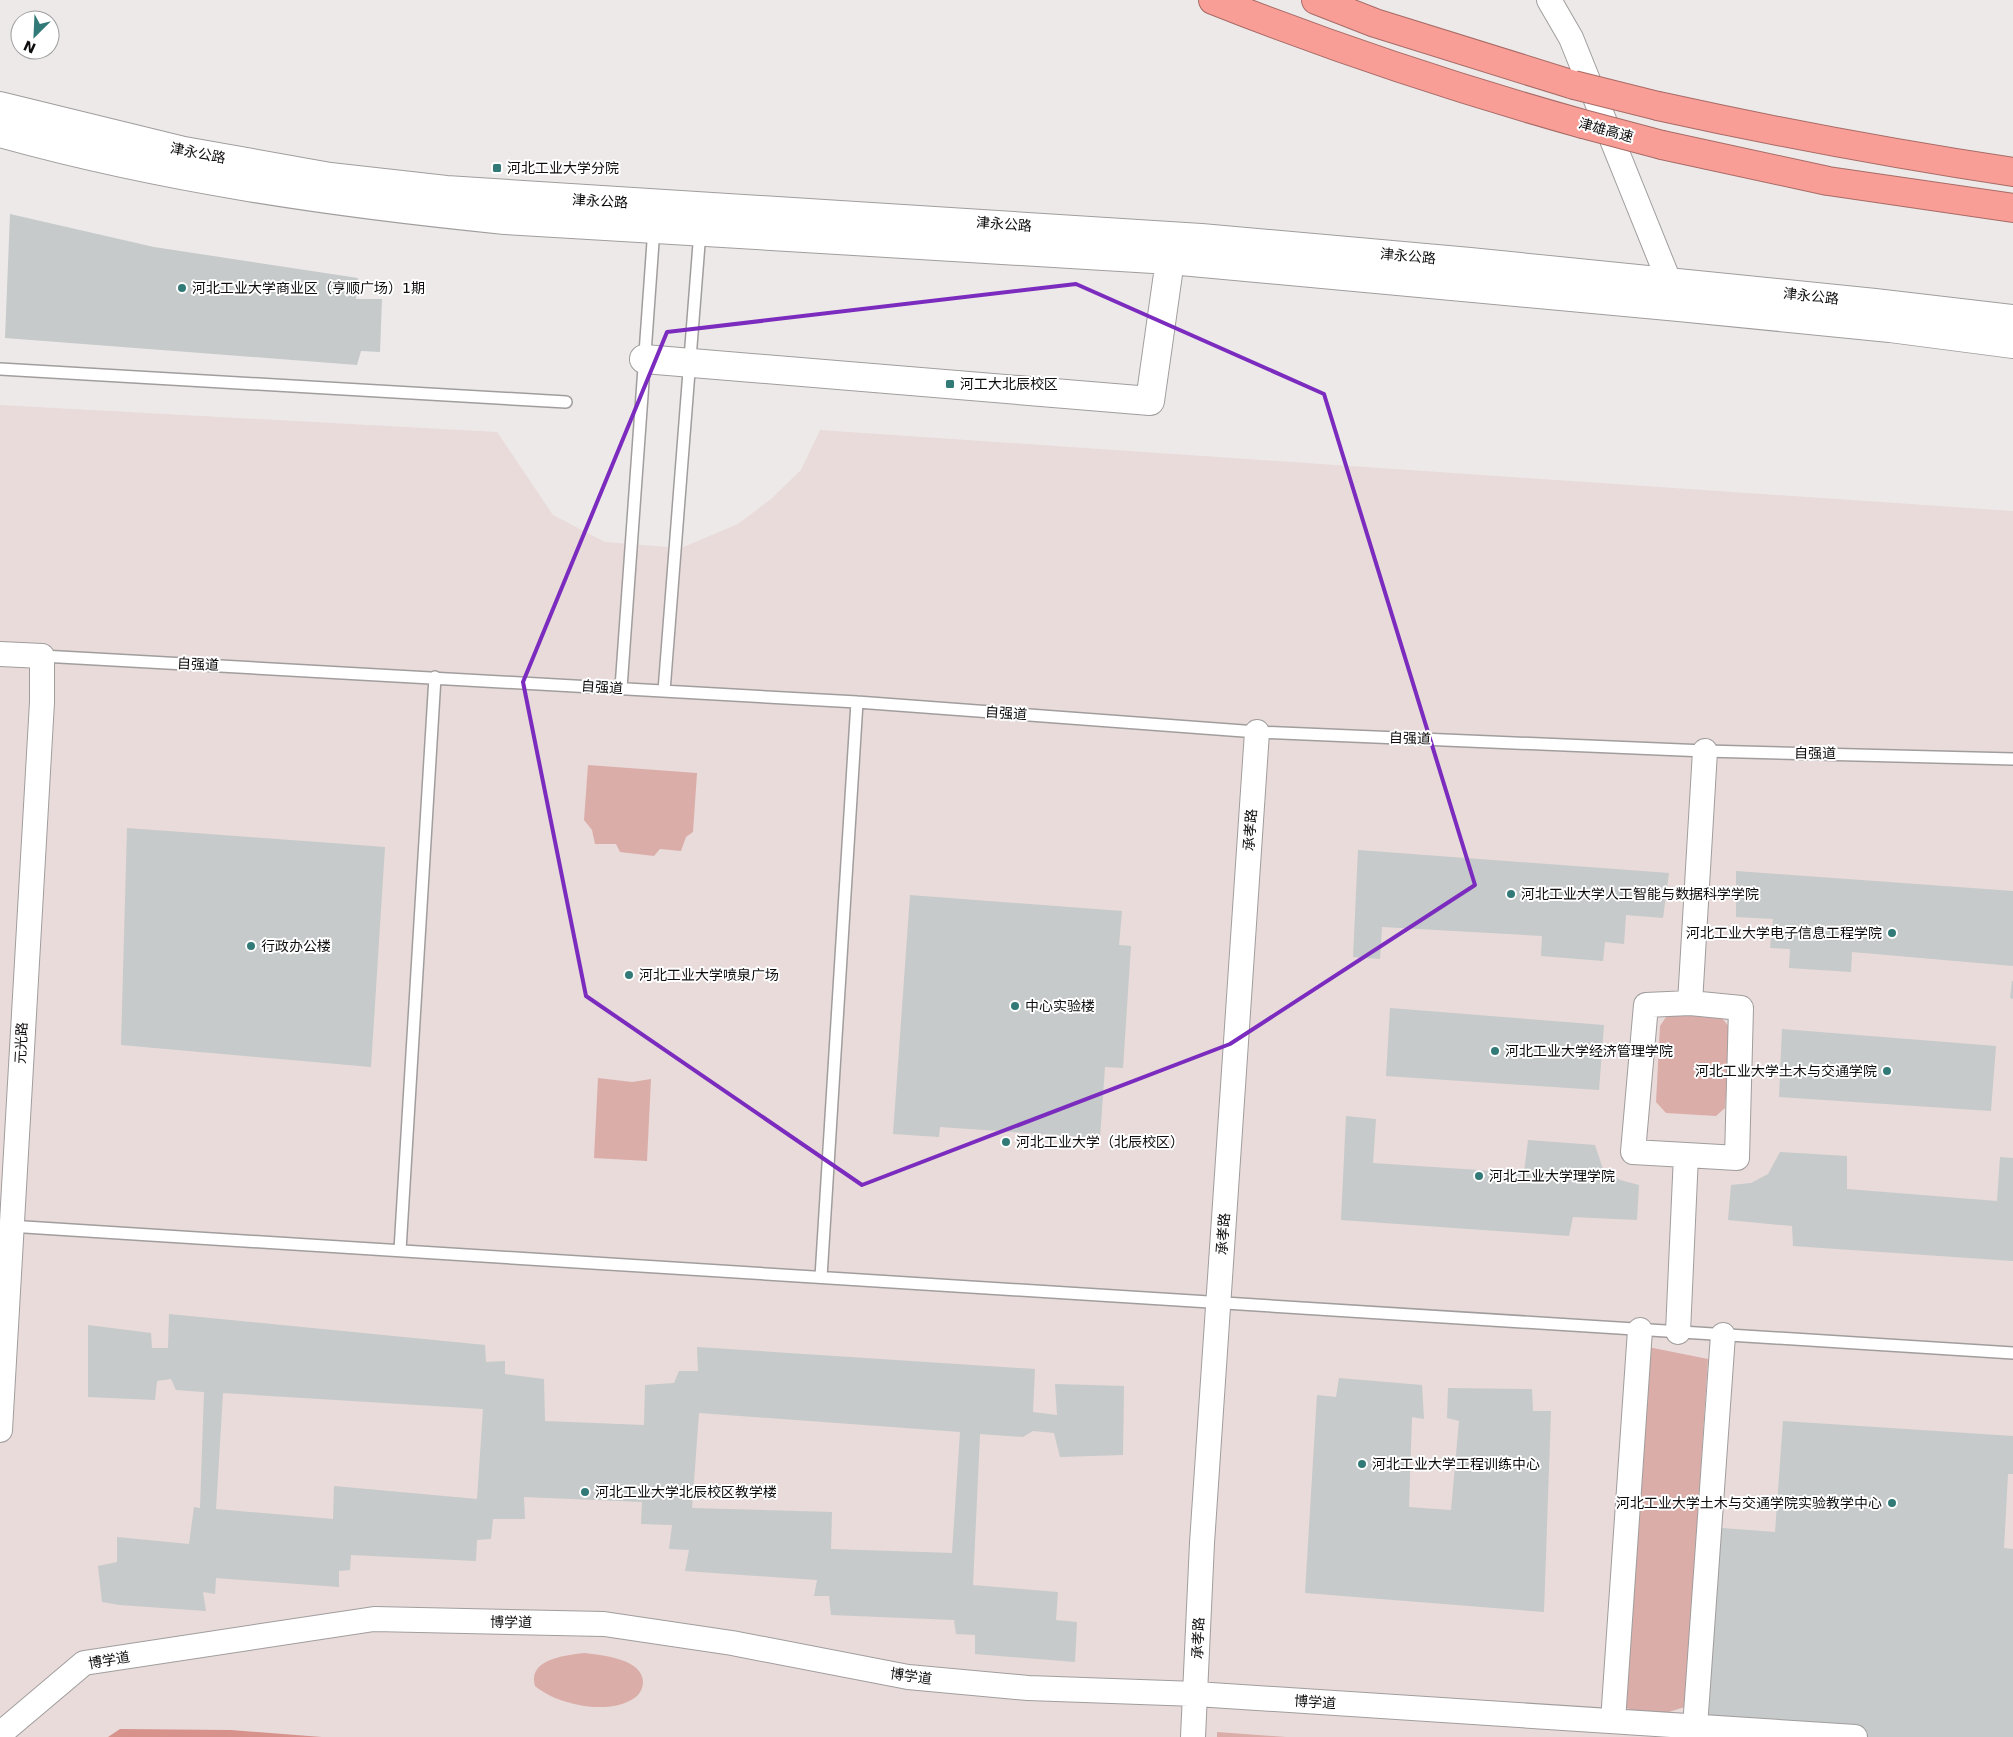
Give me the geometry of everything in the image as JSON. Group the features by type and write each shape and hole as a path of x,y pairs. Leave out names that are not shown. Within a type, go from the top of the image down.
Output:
{"highway":[{"name":"津雄高速","path":"1213,0 1410,72 1498,100 1662,145 1828,181 2013,208"},
{"path":"1316,0 1375,23 1574,85 1658,106 1775,132 1895,154 2013,172"}],"street":[{"path":"1548,0 1571,38 1679,307"},
{"name":"津永公路","path":"0,106 78,127 184,151 330,177 655,216 1170,260 1679,307 1890,328 2013,344"},
{"name":"津永公路","path":"0,133 144,168 311,198 505,220 655,216"},
{"name":"津永公路","path":"701,219 1201,238 1874,302 2013,320"},
{"path":"644,359 1150,400 1170,260"},
{"name":"自强道","path":"0,654 42,656"},
{"name":"元光路","path":"0,1430 5,1226 42,702 42,656"},
{"name":"承孝路","path":"1193,1737 1202,1544 1257,732"},
{"path":"1690,1003 1706,750"},
{"path":"1690,1003 1741,1008 1737,1158 1686,1155 1633,1152 1646,1005 1690,1003"},
{"path":"1678,1332 1686,1155"},
{"path":"1613,1721 1640,1330"},
{"path":"1695,1726 1723,1335"},
{"name":"博学道","path":"0,1734 84,1662 374,1619 604,1624 732,1643 908,1677 1028,1688 1196,1694 1855,1737"}],"lane":[{"path":"621,688 655,216"},
{"path":"664,691 701,219"},
{"path":"0,369 566,402"},
{"name":"自强道","path":"42,656 857,702 1257,732 1706,750 2013,759"},
{"path":"400,1250 435,677"},
{"path":"821,1277 857,702"},
{"path":"5,1226 2013,1353"}],"highlighted area":[{"path":"1076,284 1324,394 1475,885 1230,1044 862,1185 586,996 523,682 667,332"}],"shaded area":[{"name":"河北工业大学（北辰校区）","path":"0,405 497,432 553,515 605,542 681,548 738,524 771,499 801,470 820,430 2013,511 2013,1737 0,1737"},
{"path":"588,765 697,773 693,832 686,837 681,851 660,849 654,856 620,852 616,844 595,844 592,830 584,820"},
{"path":"1668,1014 1721,1017 1731,1029 1725,1108 1716,1116 1666,1113 1656,1102 1660,1026"},
{"path":"598,1078 632,1082 651,1079 647,1161 594,1158"},
{"path":"1648,1347 1708,1359 1685,1707 1652,1717 1621,1706"},
{"path":"585,1653 611,1657 629,1663 636,1668 641,1674 643,1682 637,1696 614,1706 585,1706 557,1699 535,1686 534,1677 542,1664 559,1657"},
{"path":"120,1729 231,1730 322,1737 108,1737"},
{"path":"1217,1732 1286,1737 1217,1737"}],"building":[{"name":"河北工业大学商业区（亨顺广场）1期","path":"10,214 154,247 358,278 356,299 382,299 380,352 361,351 357,365 5,338"},
{"name":"行政办公楼","path":"127,828 385,847 371,1067 121,1045"},
{"name":"河北工业大学人工智能与数据科学学院","path":"1358,850 1669,873 1663,918 1626,915 1624,944 1605,942 1603,961 1541,956 1542,936 1382,927 1380,959 1353,957"},
{"name":"河北工业大学电子信息工程学院","path":"1736,871 2013,891 2013,966 1852,952 1851,972 1789,968 1790,949 1770,948 1773,919 1736,917"},
{"name":"中心实验楼","path":"910,895 1122,911 1119,945 1131,946 1123,1068 1105,1067 1100,1138 940,1127 939,1137 893,1134"},
{"path":"2013,981 2013,999 2010,998"},
{"name":"河北工业大学经济管理学院","path":"1390,1008 1604,1025 1599,1090 1386,1076"},
{"name":"河北工业大学土木与交通学院","path":"1782,1029 1996,1046 1991,1111 1779,1097"},
{"name":"河北工业大学理学院","path":"1346,1116 1376,1119 1373,1163 1524,1173 1528,1140 1595,1145 1603,1169 1620,1180 1639,1185 1637,1220 1573,1217 1569,1236 1341,1220"},
{"path":"1780,1152 1847,1156 1847,1189 1997,1201 2000,1157 2013,1158 2013,1261 1793,1246 1792,1226 1728,1220 1731,1185 1751,1183 1768,1174"},
{"name":"河北工业大学北辰校区教学楼","path":"169,1314 485,1345 486,1362 505,1361 505,1374 544,1379 545,1421 644,1425 645,1385 674,1383 679,1371 698,1371 697,1347 1035,1369 1033,1412 1057,1415 1055,1384 1124,1386 1123,1455 1060,1457 1054,1433 1033,1431 1023,1437 980,1434 973,1585 1058,1592 1056,1620 1077,1622 1075,1662 975,1654 975,1635 956,1634 954,1620 831,1615 829,1596 814,1596 817,1580 685,1571 689,1550 669,1549 672,1525 641,1524 642,1502 524,1497 525,1519 493,1519 491,1539 477,1540 476,1561 351,1555 350,1570 339,1571 339,1587 216,1578 215,1594 203,1592 206,1611 102,1602 98,1566 117,1562 117,1537 189,1544 194,1507 200,1508 204,1392 176,1390 171,1379 157,1381 155,1400 88,1397 88,1325 151,1333 152,1348 168,1348","holes":["223,1393 483,1409 477,1499 334,1486 333,1519 216,1509","699,1413 960,1432 952,1553 831,1549 832,1512 692,1508"]},
{"name":"河北工业大学工程训练中心","path":"1339,1378 1422,1385 1424,1419 1412,1417 1409,1507 1451,1510 1459,1421 1447,1418 1448,1388 1532,1389 1533,1411 1551,1411 1544,1612 1305,1593 1317,1395 1336,1397"},
{"path":"1783,1421 2013,1436 2013,1474 2008,1474 2004,1548 2013,1549 2013,1737 1694,1737 1709,1527 1775,1532"}],"place":[{"name":"河北工业大学分院","path":"497,168"},
{"name":"河北工业大学商业区（亨顺广场）1期","path":"182,288"},
{"name":"河工大北辰校区","path":"950,384"},
{"name":"河北工业大学人工智能与数据科学学院","path":"1511,894"},
{"name":"河北工业大学电子信息工程学院","path":"1892,933"},
{"name":"行政办公楼","path":"251,946"},
{"name":"河北工业大学喷泉广场","path":"629,975"},
{"name":"中心实验楼","path":"1015,1006"},
{"name":"河北工业大学经济管理学院","path":"1495,1051"},
{"name":"河北工业大学土木与交通学院","path":"1887,1071"},
{"name":"河北工业大学（北辰校区）","path":"1006,1142"},
{"name":"河北工业大学理学院","path":"1479,1176"},
{"name":"河北工业大学工程训练中心","path":"1362,1464"},
{"name":"河北工业大学北辰校区教学楼","path":"585,1492"},
{"name":"河北工业大学土木与交通学院实验教学中心","path":"1892,1503"}]}
